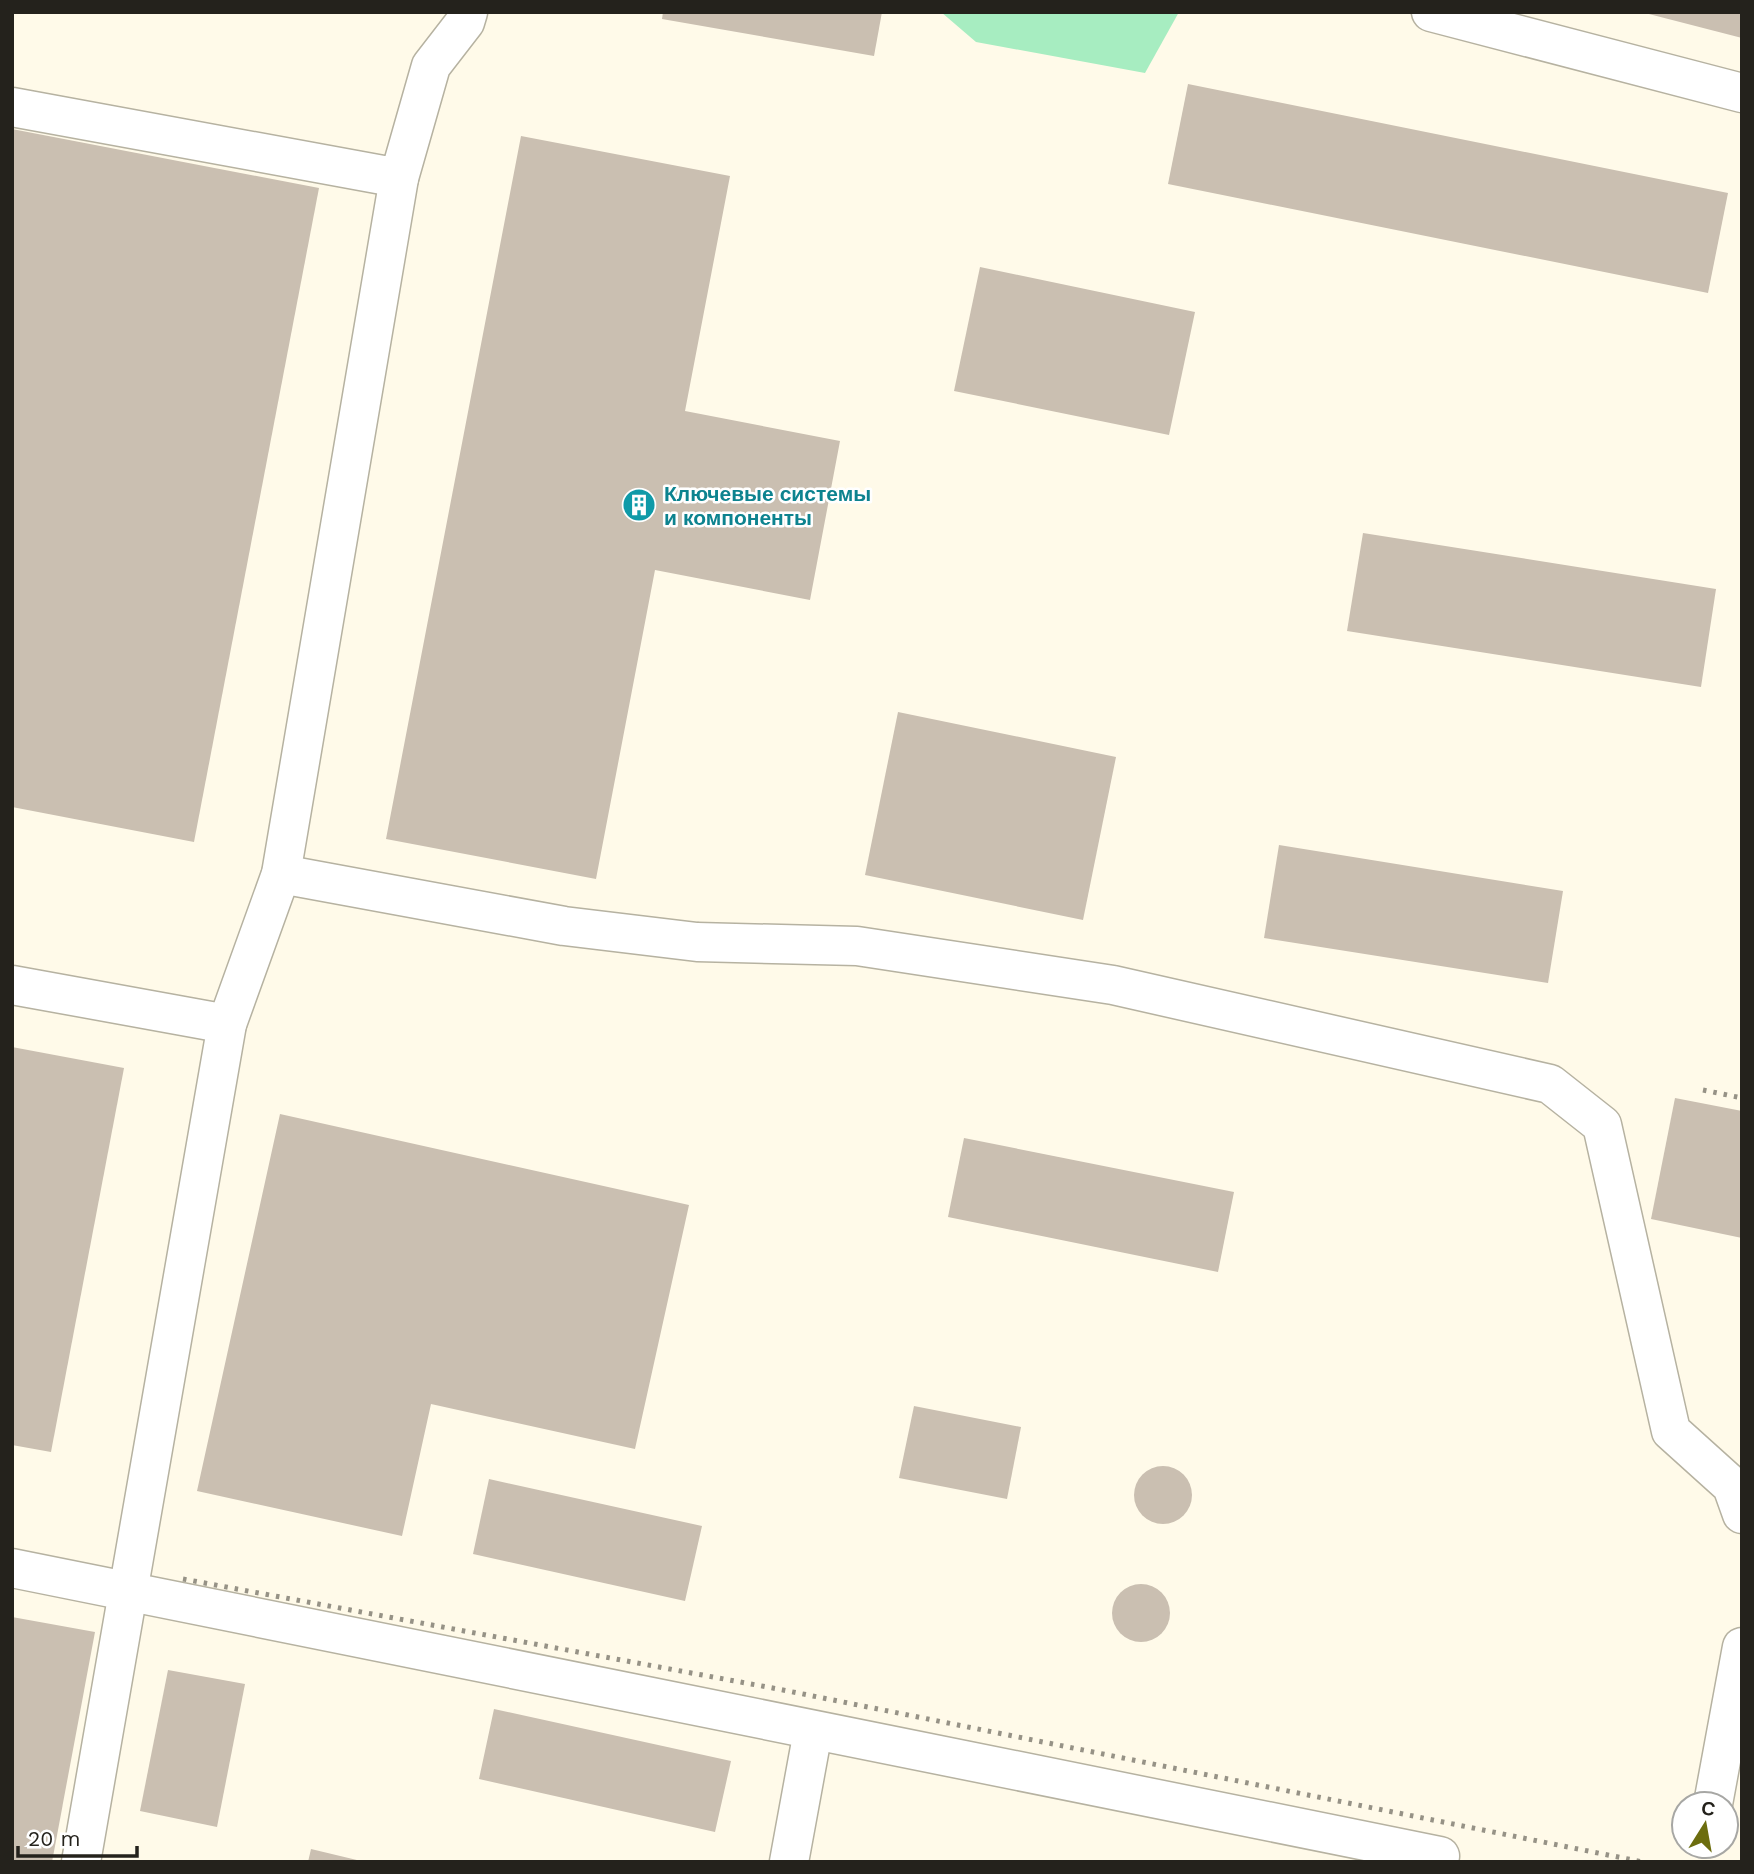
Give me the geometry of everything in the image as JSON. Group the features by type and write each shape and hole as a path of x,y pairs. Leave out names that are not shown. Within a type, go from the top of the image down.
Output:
{"lane":[{"path":"81,1862 227,1024 281,874 399,178 431,66 465,22 468,12"},
{"path":"1431,12 1742,93"},
{"path":"12,107 399,178"},
{"path":"281,874 564,926 697,942 857,946 1113,985 1550,1084 1602,1125 1671,1431 1732,1486 1742,1514"},
{"path":"12,985 227,1024"},
{"path":"12,1569 1440,1856"},
{"path":"1716,1790 1742,1647"},
{"path":"789,1862 813,1731"}],"green space":[{"path":"941,12 1179,12 1145,73 976,42"}],"building":[{"path":"663,12 882,12 874,56 662,19"},
{"path":"1645,12 1742,12 1742,38 1645,13"},
{"path":"1188,84 1728,193 1708,293 1168,184"},
{"path":"12,129 319,188 194,842 12,807"},
{"name":"Ключевые системы и компоненты","path":"521,136 730,176 685,411 840,441 810,600 655,570 596,879 386,839"},
{"path":"980,267 1195,312 1169,435 954,391"},
{"path":"1363,533 1716,589 1701,687 1347,631"},
{"path":"898,712 1116,757 1083,920 865,875"},
{"path":"1279,845 1563,891 1548,983 1264,938"},
{"path":"12,1047 124,1068 51,1452 12,1445"},
{"path":"1675,1098 1742,1111 1742,1238 1651,1219"},
{"path":"280,1114 689,1205 635,1449 431,1404 402,1536 197,1491"},
{"path":"964,1138 1234,1192 1218,1272 948,1217"},
{"path":"914,1406 1021,1427 1007,1499 899,1478"},
{"path":"1157,1466 1169,1466 1184,1474 1192,1489 1192,1501 1184,1516 1169,1524 1157,1524 1142,1516 1134,1501 1134,1489 1142,1474"},
{"path":"489,1479 702,1526 685,1601 473,1554"},
{"path":"1141,1584 1162,1592 1170,1613 1162,1634 1141,1642 1120,1634 1112,1613 1120,1592"},
{"path":"12,1617 95,1632 52,1862 12,1862"},
{"path":"168,1670 245,1684 217,1827 140,1811"},
{"path":"494,1709 731,1761 715,1832 479,1779"},
{"path":"311,1849 361,1861 308,1862"}],"railway":[{"path":"1703,1090 1742,1098"},
{"path":"183,1579 778,1689 1643,1862"}],"place":[{"name":"Ключевые системы и компоненты","path":"639,505"}]}
